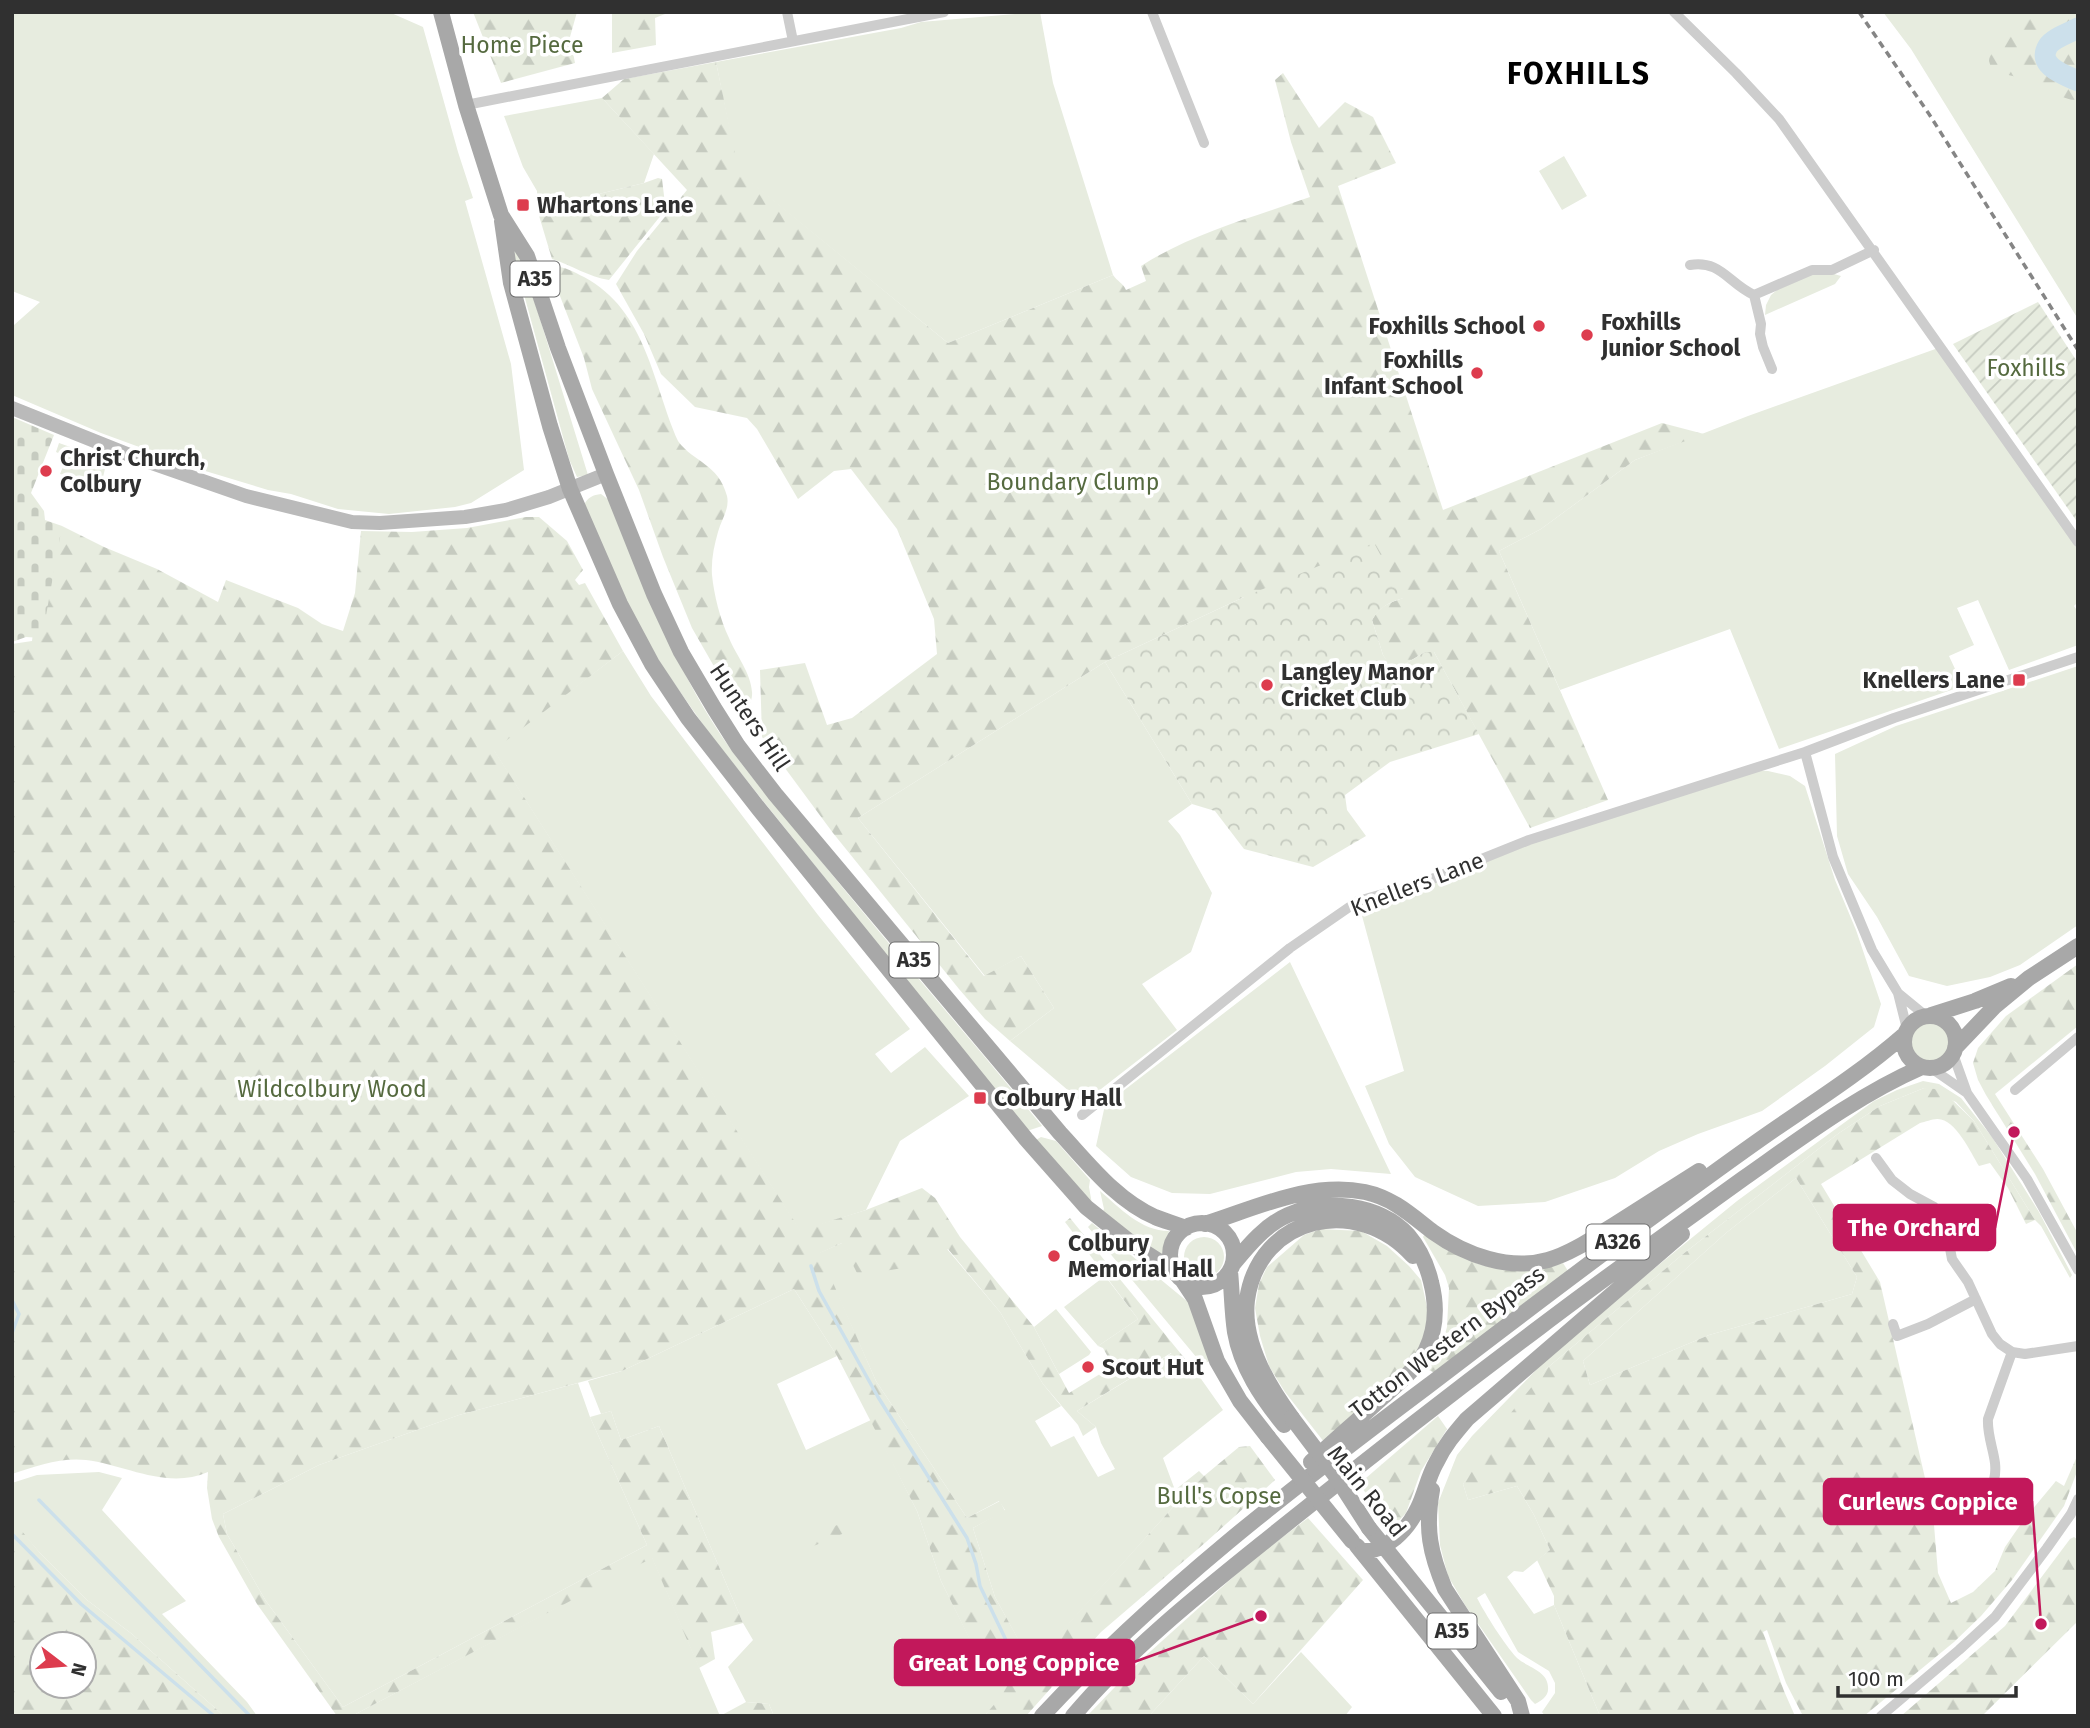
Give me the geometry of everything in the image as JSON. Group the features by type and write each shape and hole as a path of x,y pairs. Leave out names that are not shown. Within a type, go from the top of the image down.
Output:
{"main road":[{"name":"A35","path":"441,12 466,105"},
{"name":"Hunters Hill","path":"466,105 501,215 511,283 570,489 620,604 652,664 688,718 1017,1128 1093,1213 1179,1276"},
{"name":"Hunters Hill","path":"501,215 527,256 558,348 654,594 681,653 738,746 775,794 1060,1133 1101,1178 1131,1203 1153,1216 1186,1228"},
{"path":"2029,978 1975,1001 1918,1018 1906,1032 1905,1051 1915,1063 1927,1067 1948,1061 1995,1006 2029,978 2078,946"},
{"path":"1929,1015 1944,1019 1953,1029 1954,1051"},
{"name":"Totton Western Bypass","path":"1042,1716 1118,1637 1221,1548 1336,1455 1588,1264 1756,1142 1860,1071 1906,1032"},
{"name":"Totton Western Bypass","path":"1073,1716 1100,1684 1194,1599 1413,1423 1601,1280 1846,1107 1893,1079 1927,1067"},
{"path":"1205,1224 1308,1192 1347,1189 1381,1197 1400,1206 1448,1241 1481,1257 1502,1262 1539,1262 1577,1248 1705,1167 1756,1142"},
{"path":"1357,1546 1369,1552 1383,1547 1410,1522 1419,1508 1445,1444 1467,1419 1761,1167"},
{"path":"1221,1548 1407,1375 1426,1350 1435,1309 1426,1264 1406,1233 1383,1217 1356,1208 1325,1206 1287,1215 1262,1232 1224,1278 1209,1287 1200,1287 1179,1276 1171,1261 1173,1242 1186,1228 1195,1224 1214,1226 1228,1237 1234,1255 1231,1268"},
{"path":"1288,1421 1258,1360 1247,1317 1247,1302 1256,1272 1264,1258 1282,1238 1320,1221 1352,1220 1368,1224 1402,1244 1432,1284"},
{"name":"Main Road","path":"1231,1268 1236,1334 1254,1383 1268,1406 1288,1421 1383,1547 1521,1716"},
{"name":"Main Road","path":"1179,1276 1195,1299 1217,1360 1240,1402 1494,1716"},
{"path":"1445,1444 1434,1478 1430,1504 1430,1549 1445,1589 1518,1701 1521,1716"}],"street":[{"path":"787,12 793,41"},
{"path":"466,105 944,12"},
{"path":"1152,12 1204,143"},
{"path":"1674,12 1778,117 2078,542"},
{"path":"1690,265 1704,263 1714,267 1743,290 1754,295 1812,270 1832,270 1874,250"},
{"path":"1754,295 1763,347 1772,369"},
{"path":"12,408 137,458 246,496 352,522 380,523 465,517 506,510 549,498 606,474"},
{"name":"Knellers Lane","path":"1082,1115 1290,948 1358,901 1422,883 1530,839 1805,752 2078,657"},
{"path":"1805,752 1833,857 1872,950 1898,993 1906,1032"},
{"path":"1898,993 1929,1015"},
{"path":"2015,1090 2078,1037"},
{"path":"1954,1051 1967,1093 2027,1179 2078,1270"},
{"path":"1927,1067 1967,1093"},
{"path":"1876,1158 1892,1180 1936,1208 1946,1227 1952,1259 1996,1340 2012,1352 2032,1354 2078,1346"},
{"path":"1894,1324 1896,1336 1928,1324 1976,1299"},
{"path":"1936,1515 1974,1504 1991,1487 1995,1464 1988,1429 1989,1419 2012,1352"},
{"path":"1881,1716 1996,1616 2074,1517 2078,1499"}],"green space":[{"path":"12,12 389,12 423,27 473,198 465,201 511,364 524,470 471,503 455,507 389,514 338,509 202,470 101,433 12,395 14,325 40,302 12,291"},
{"name":"Home Piece","path":"473,12 577,12 570,37 575,63 501,83"},
{"path":"612,12 670,12 655,18 656,45 612,53"},
{"path":"1040,12 1053,83 1113,275 948,343 738,172 716,62 921,22"},
{"path":"1883,12 2072,12 2078,83 2078,319 1911,49"},
{"path":"2036,12 2078,12 2078,102 2031,87 2025,79 1992,71 1989,61 1991,41 2007,27"},
{"name":"Boundary Clump","path":"716,62 739,172 948,343 1113,275 1126,290 1146,281 1141,266 1161,254 1224,227 1310,197 1291,142 1275,80 1283,73 1319,128 1345,102 1373,117 1396,163 1338,186 1443,510 1662,423 1704,434 1635,460 1541,529 1499,551 1608,800 1530,828 1434,652 1425,652 1405,664 1390,666 1383,655 1372,620 1385,606 1403,598 1244,597 1105,662 858,818 984,976 1021,956 1054,1008 1010,1041 985,1019 959,989 833,833 762,737 760,670 805,663 827,725 852,718 937,654 934,619 897,529 851,469 834,471 798,499 757,429 747,418 695,407 661,374 644,334 616,284 637,251 687,190 602,98 624,79"},
{"path":"602,98 654,154 644,183 537,209 537,191 523,167 504,116"},
{"path":"1564,156 1587,196 1562,210 1539,171"},
{"path":"662,179 665,204 662,214 609,280 552,259 537,209"},
{"path":"516,247 588,475 577,477 569,459 514,258 513,250"},
{"path":"554,266 584,277 605,291 622,309 645,350 678,441 712,470 723,485 727,505 715,543 712,575 723,623 751,685 751,699 743,717 692,628 639,490 592,389 584,358 553,278"},
{"path":"1810,275 1841,276 1835,284 1765,315 1766,305 1777,290"},
{"name":"Foxhills","path":"2038,302 2078,363 2078,523 1953,344"},
{"path":"1941,347 2078,542 2078,602 2074,606 2078,612 2078,645 2009,670 1978,600 1957,608 1974,645 1949,656 1963,686 1779,749 1730,629 1560,690 1499,551 1541,529 1635,460 1748,416"},
{"path":"12,417 54,435 31,493 44,511 45,520 62,526 42,638 26,637 12,642"},
{"path":"59,443 107,460 101,486 60,474 67,457 56,452"},
{"path":"601,494 609,500 678,661 712,722 732,751 1042,1126 1027,1131 709,733 662,666 618,589 584,505 591,497"},
{"name":"Wildcolbury Wood","path":"539,517 567,541 583,570 575,580 579,585 585,583 623,651 494,750 800,1230 866,1210 922,1188 935,1198 960,1237 1034,1327 1069,1393 1113,1366 1103,1348 1098,1346 1138,1319 1065,1222 1070,1218 1199,1376 1192,1380 1171,1353 1077,1411 1096,1427 1083,1436 1078,1425 1043,1384 1000,1312 948,1249 929,1264 858,1275 842,1243 820,1253 876,1381 967,1518 1000,1501 1005,1511 973,1528 995,1597 1032,1664 1174,1506 1239,1447 1250,1446 1275,1480 1101,1632 1026,1716 984,1716 999,1699 941,1581 917,1511 837,1356 794,1289 622,1371 459,1415 319,1465 223,1514 227,1534 266,1601 343,1707 647,1545 590,1417 611,1411 621,1440 659,1426 743,1623 711,1632 715,1659 699,1668 652,1558 352,1716 337,1716 257,1604 219,1537 212,1519 207,1488 208,1472 193,1477 162,1477 77,1459 49,1463 12,1474 12,644 32,641 46,525 62,526 157,569 218,602 226,580 298,608 322,624 343,631 355,593 361,531 412,532 467,528"},
{"path":"1374,543 1404,598 1385,606 1372,620 1383,655 1391,666 1405,664 1425,652 1434,652 1479,734 1390,762 1345,795 1347,810 1366,836 1313,867 1244,849 1215,811 1192,804 1105,662 1244,597"},
{"path":"623,651 651,696 818,915 910,1029 875,1054 891,1073 925,1047 969,1096 900,1141 866,1210 800,1231 493,749"},
{"path":"1105,662 1192,804 1168,821 1180,835 1212,893 1191,952 1142,984 1177,1030 1083,1103 1010,1041 1054,1008 1021,956 985,976 858,818"},
{"path":"2078,666 2078,925 2020,965 1990,977 1947,986 1909,976 1877,917 1848,874 1837,836 1835,754 1896,726"},
{"path":"1750,770 1790,776 1805,786 1835,880 1856,930 1881,1004 1874,1027 1762,1111 1659,1151 1615,1178 1545,1202 1478,1206 1415,1177 1389,1144 1365,1086 1404,1071 1358,901 1529,840"},
{"path":"1290,962 1391,1174 1331,1169 1296,1172 1210,1194 1172,1193 1131,1177 1096,1146 1105,1105"},
{"path":"2078,964 2078,1026 1995,1094 2043,1169 2078,1234 2078,1255 2035,1174 1986,1095 1973,1063 1978,1048 2006,1016"},
{"path":"1930,1023 1943,1029 1949,1042 1943,1055 1930,1061 1917,1055 1911,1042 1917,1029"},
{"path":"1923,1081 1939,1084 1961,1098 1992,1137 2039,1212 2072,1275 2070,1278 2041,1226 1974,1121 1956,1102 1924,1088 1880,1106 1839,1133 1683,1254 1546,1369 1463,1484 1468,1500 1517,1486 1550,1550 1523,1572 1514,1571 1507,1577 1534,1614 1554,1605 1600,1716 1545,1716 1542,1712 1555,1693 1555,1683 1549,1671 1518,1652 1485,1593 1477,1598 1517,1658 1545,1677 1548,1690 1535,1704 1465,1605 1448,1576 1440,1545 1438,1503 1457,1455 1543,1363 1737,1201 1874,1101"},
{"path":"1924,1088 1945,1093 1974,1121 2035,1220 2026,1224 2008,1188 1990,1163 1979,1166 1956,1130 1944,1120 1920,1123 1821,1184 1880,1282 1933,1513 1938,1573 1951,1603 1973,1592 1995,1571 2005,1547 2025,1518 2056,1481 2064,1486 2078,1454 2078,1469 2064,1506 2012,1580 1981,1616 1954,1642 1864,1716 1803,1716 1786,1683 1767,1630 1763,1632 1795,1716 1600,1716 1554,1605 1554,1596 1537,1560 1550,1550 1517,1486 1468,1500 1463,1484 1506,1419 1546,1369 1683,1254 1839,1133 1880,1106","holes":["1796,1178 1857,1277 1852,1294 1709,1335 1590,1385 1583,1361 1726,1233"]},
{"path":"1041,1137 1056,1141 1090,1180 1092,1204 1036,1140"},
{"path":"1796,1178 1857,1277 1852,1294 1709,1335 1590,1385 1583,1361 1726,1233"},
{"path":"1100,1191 1140,1223 1169,1231 1161,1257 1102,1213 1104,1209"},
{"path":"1092,1223 1188,1302 1210,1361 1202,1364 1088,1227"},
{"path":"1321,1229 1361,1231 1387,1246 1421,1280 1427,1307 1427,1325 1421,1344 1410,1362 1324,1442 1285,1392 1269,1366 1255,1308 1259,1284 1267,1267 1304,1235"},
{"path":"1426,1231 1461,1256 1478,1264 1527,1270 1563,1263 1568,1271 1435,1373 1427,1369 1442,1345 1447,1327 1449,1288 1445,1275 1423,1237"},
{"path":"1204,1237 1212,1238 1218,1243 1223,1249 1223,1265 1218,1271 1212,1276 1204,1277 1196,1276 1190,1271 1185,1265 1184,1257 1185,1249 1190,1243 1196,1238"},
{"path":"842,1243 947,1249 1000,1312 1043,1384 1061,1406 1035,1421 1051,1447 1074,1436 1098,1477 1115,1469 1096,1427 1077,1411 1172,1353 1192,1380 1199,1376 1223,1410 1163,1458 1175,1490 1199,1471 1204,1476 1032,1665 995,1597 973,1528 1005,1510 999,1501 967,1518 876,1381 819,1253"},
{"path":"1105,1276 1138,1319 1098,1346 1064,1307"},
{"path":"794,1289 837,1356 777,1384 806,1450 871,1420 917,1511 941,1581 1000,1699 984,1716 774,1716 769,1704 746,1702 728,1667 753,1640 743,1623 659,1426 621,1440 611,1411 601,1414 588,1381 622,1371"},
{"path":"1056,1309 1091,1352 1059,1374 1034,1327"},
{"path":"578,1383 590,1417 647,1545 343,1707 266,1601 227,1534 223,1514 319,1465 459,1415"},
{"path":"1438,1416 1447,1429 1421,1471 1406,1513 1392,1528 1359,1484"},
{"path":"99,1472 122,1478 102,1510 186,1601 162,1614 247,1702 257,1716 224,1716 132,1634 87,1600 14,1523 12,1483 37,1475"},
{"path":"1308,1518 1363,1580 1253,1704 1204,1656 1149,1716 1087,1716 1142,1659 1252,1560"},
{"path":"12,1519 40,1553 87,1600 132,1634 224,1716 12,1716"},
{"path":"851,1519 854,1529 797,1553 793,1544"},
{"path":"2074,1537 2078,1540 2078,1621 1982,1716 1901,1716 2005,1626"},
{"path":"652,1557 720,1716 352,1716"},
{"path":"1301,1652 1352,1707 1345,1716 1149,1716 1204,1656 1253,1704"},
{"path":"746,1702 769,1704 774,1716 720,1716"}],"waterway":[{"path":"2078,28 2054,41 2045,53 2054,69 2078,81"},
{"path":"811,1266 819,1291 878,1397 967,1538 980,1586 1016,1661 1032,1678"},
{"path":"12,1300 19,1314 12,1333"},
{"path":"39,1500 250,1716"},
{"path":"12,1534 81,1604 214,1716"}],"railway":[{"path":"1859,12 1929,114 2078,350"}],"place":[{"name":"Whartons Lane","path":"523,205"},
{"name":"Foxhills School","path":"1539,326"},
{"name":"Foxhills Junior School","path":"1587,335"},
{"name":"Foxhills Infant School","path":"1477,373"},
{"name":"Christ Church, Colbury","path":"46,471"},
{"name":"Knellers Lane","path":"2019,680"},
{"name":"Langley Manor Cricket Club","path":"1267,685"},
{"name":"Colbury Hall","path":"980,1098"},
{"name":"The Orchard","path":"2014,1132"},
{"name":"Colbury Memorial Hall","path":"1054,1256"},
{"name":"Scout Hut","path":"1088,1367"},
{"name":"Great Long Coppice","path":"1261,1616"},
{"name":"Curlews Coppice","path":"2041,1624"}],"district":[{"name":"FOXHILLS","path":"1579,74"}],"park label":[{"name":"Bull's Copse","path":"1219,1496"}]}
